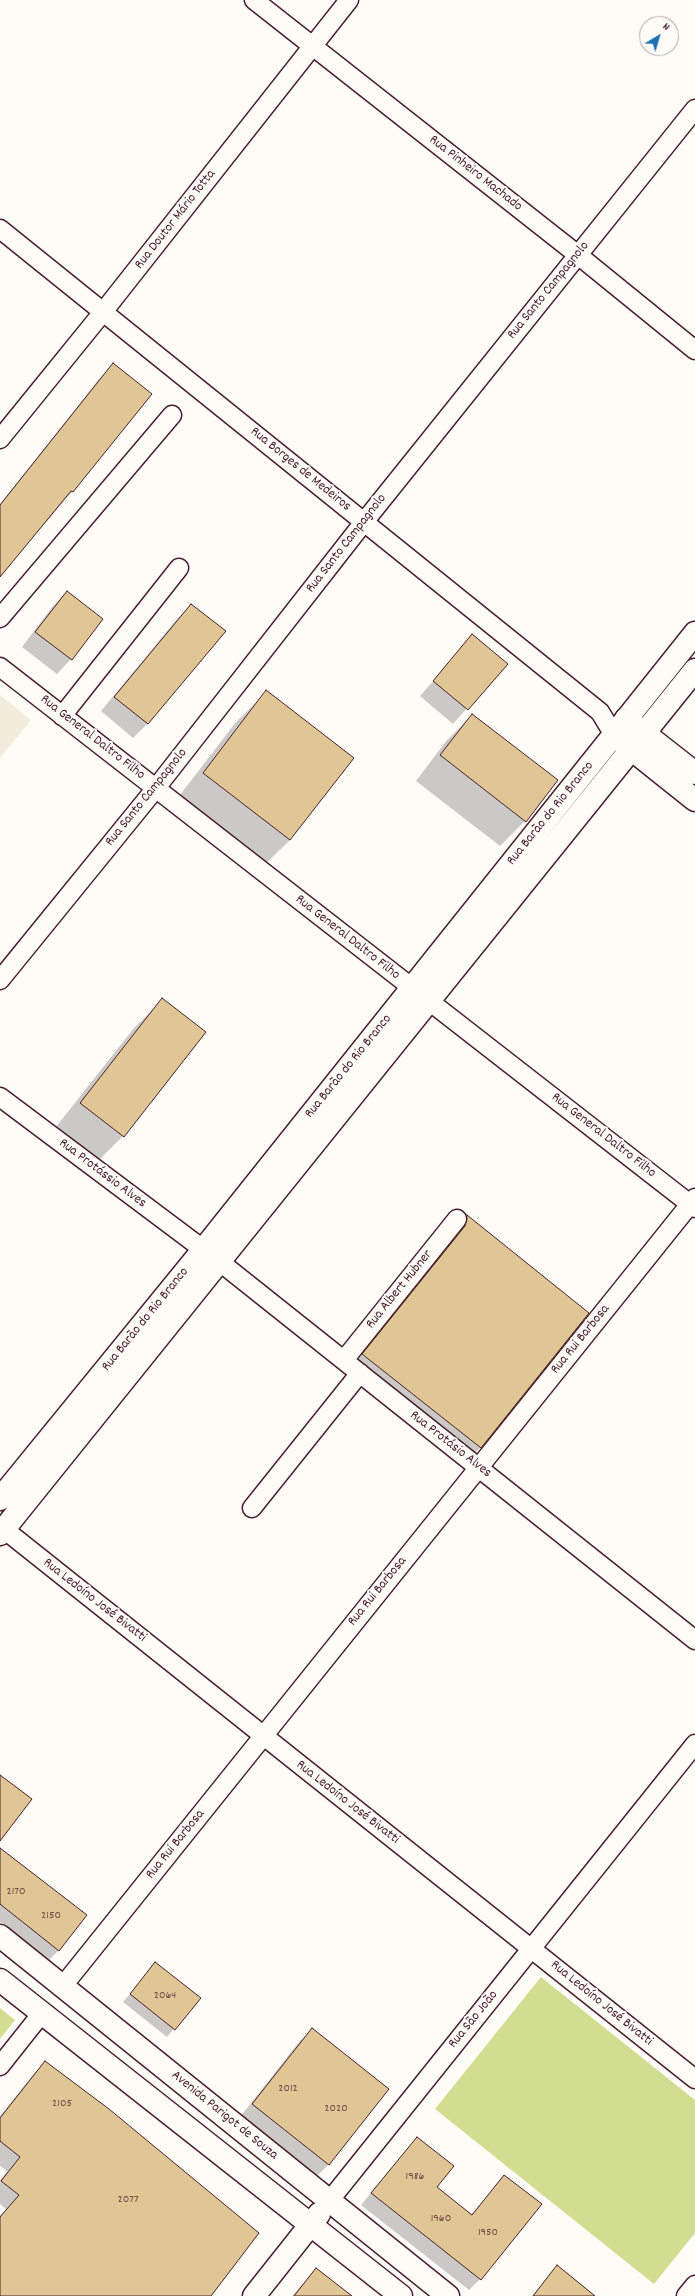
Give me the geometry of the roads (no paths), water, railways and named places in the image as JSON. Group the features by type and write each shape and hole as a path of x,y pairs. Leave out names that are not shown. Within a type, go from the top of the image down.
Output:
{"main road":[{"name":"Rua Barão do Rio Branco","path":"1,1530 212,1256 412,989 695,633"},
{"name":"Rua Barão do Rio Branco","path":"0,1499 212,1256 430,1002 695,670"},
{"path":"620,727 638,742 695,800"},
{"path":"638,742 695,773"},
{"name":"Avenida Parigot de Souza","path":"0,1936 448,2296"},
{"path":"0,1980 401,2296"},
{"name":"Rua São João","path":"254,2296 330,2200"}],"street":[{"name":"Rua Pinheiro Machado","path":"254,0 578,255 695,350"},
{"name":"Rua Doutor Mário Totta","path":"0,439 103,312 312,46 350,0"},
{"name":"Rua Santo Campagnolo","path":"0,980 156,788 364,522 695,108"},
{"name":"Rua Borges de Medeiros","path":"0,229 620,727"},
{"path":"0,618 172,415"},
{"path":"62,716 179,568"},
{"name":"Rua General Daltro Filho","path":"0,667 412,989 693,1203"},
{"name":"Rua Protássio Alves","path":"0,1097 212,1256"},
{"name":"Rua Rui Barbosa","path":"62,1987 478,1468 693,1203"},
{"name":"Rua Albert Hubner","path":"344,1360 457,1219"},
{"name":"Rua Protásio Alves","path":"212,1256 695,1640"},
{"path":"252,1508 360,1373"},
{"name":"Rua Ledoíno José Bivatti","path":"1,1530 695,2079"},
{"name":"Rua São João","path":"330,2200 695,1744"},
{"path":"0,2066 42,2013"},
{"path":"686,2296 695,2285"}]}
